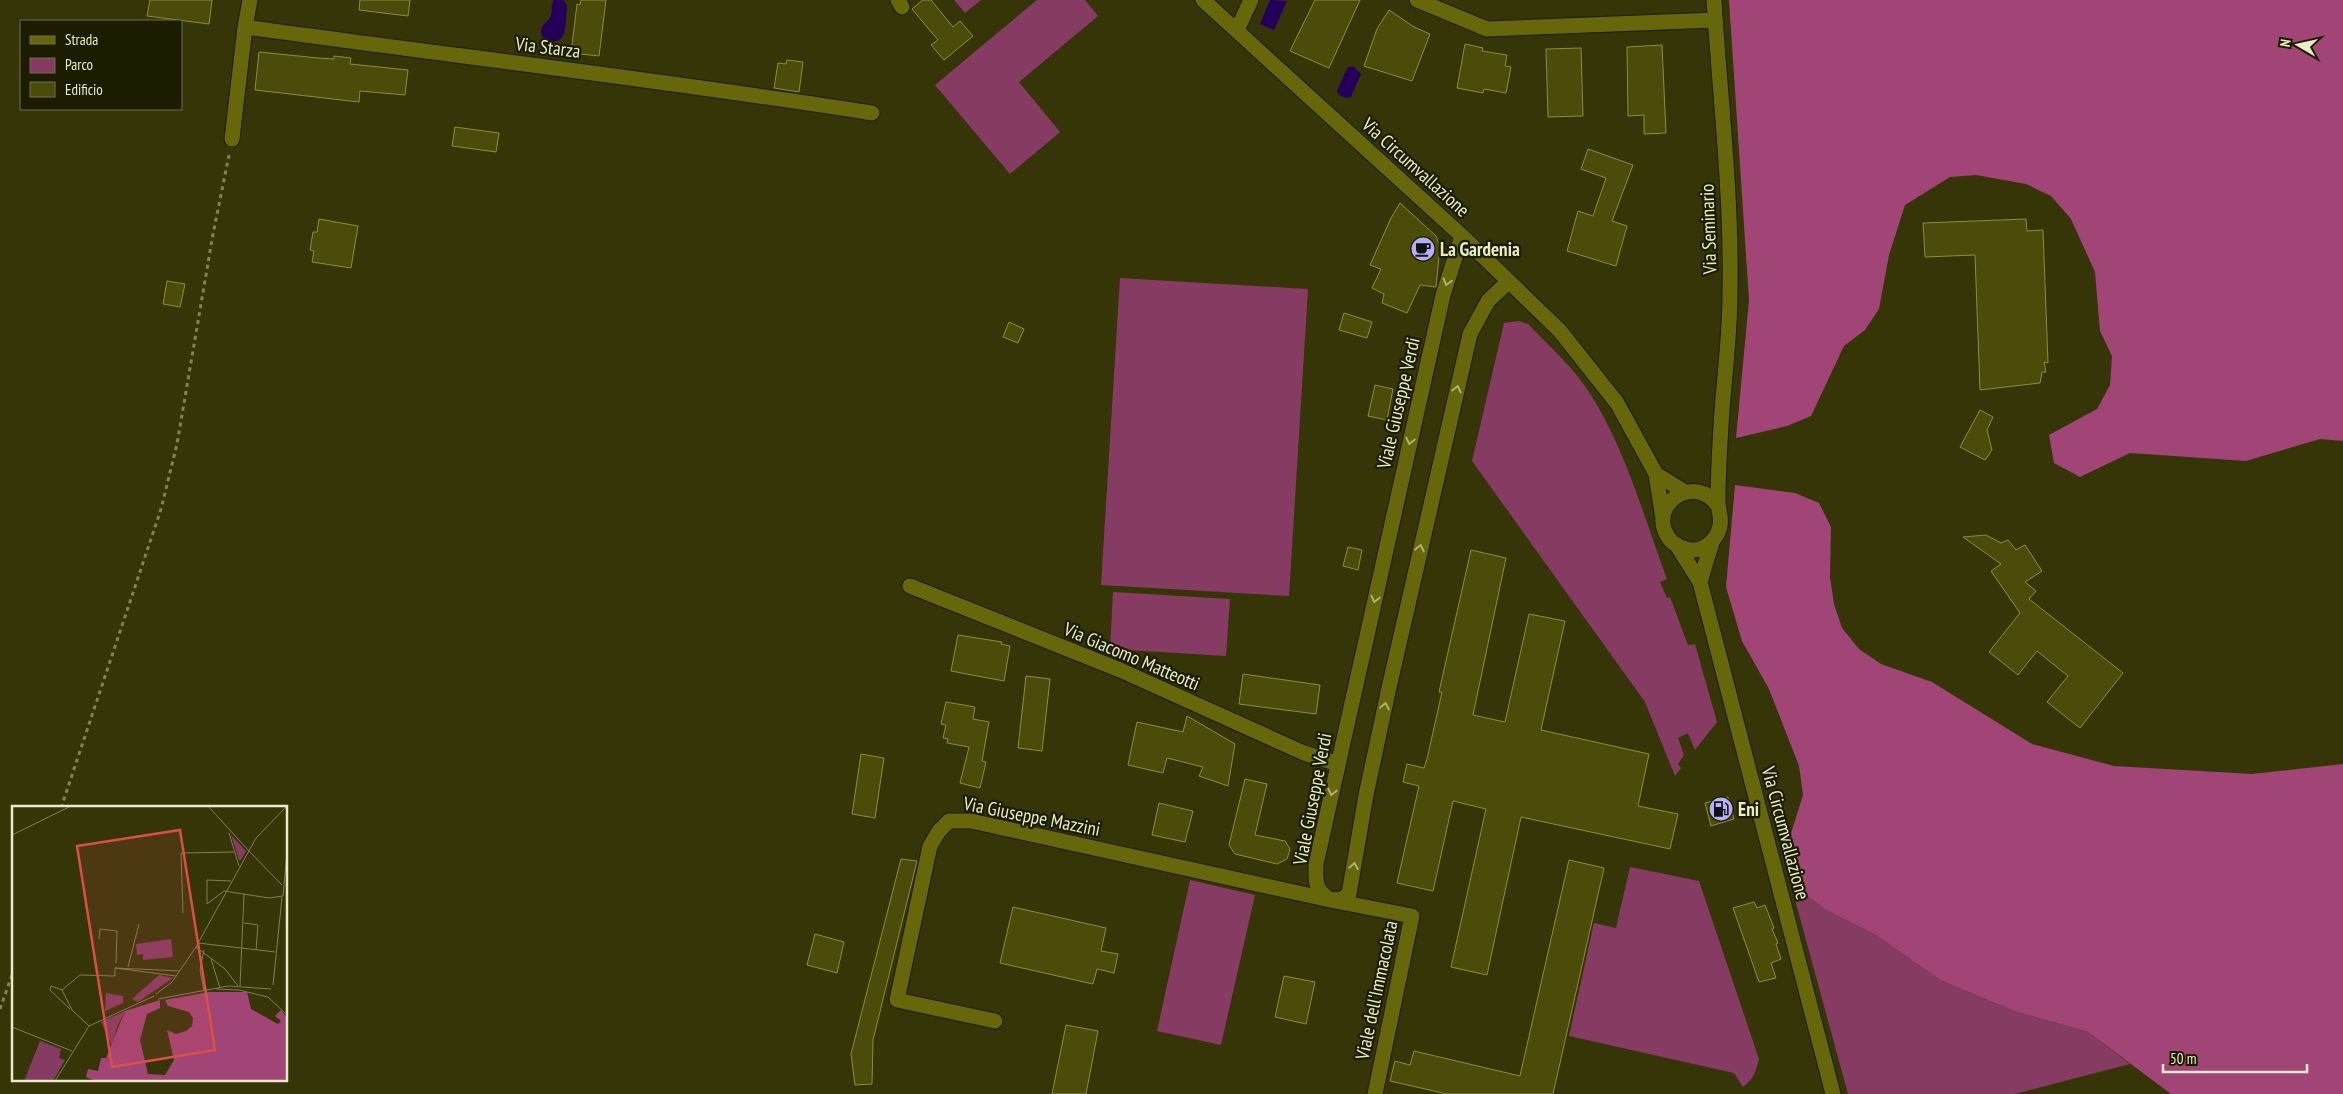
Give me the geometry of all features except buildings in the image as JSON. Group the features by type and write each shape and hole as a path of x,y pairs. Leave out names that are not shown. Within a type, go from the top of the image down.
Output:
{"street":[{"path":"232,139 250,0"},
{"name":"Via Circumvallazione","path":"1203,0 1462,236 1560,331 1617,403 1656,474 1663,519"},
{"path":"1237,30 1251,0"},
{"path":"1417,0 1487,28 1715,20"},
{"name":"Via Seminario","path":"1714,0 1728,195 1730,294 1718,457 1718,506"},
{"name":"Via Starza","path":"245,27 454,56 606,74 872,113"},
{"name":"Viale Giuseppe Verdi","path":"1330,900 1320,893 1316,886 1316,864 1443,294 1462,236"},
{"path":"1330,900 1342,899 1349,894 1366,795 1470,334 1488,301 1508,282"},
{"name":"Via Seminario","path":"1693,492 1718,457"},
{"path":"1656,474 1710,498 1718,506 1721,525 1712,542 1700,582"},
{"path":"1693,492 1670,502 1663,519 1668,538 1676,544 1694,550 1712,542"},
{"name":"Via Circumvallazione","path":"1676,544 1700,582 1833,1094"},
{"name":"Via Giacomo Matteotti","path":"910,586 1120,670 1304,753 1338,764"},
{"name":"Via Giuseppe Mazzini","path":"995,1021 897,1000 930,846 939,831 949,821 971,821 1330,900"},
{"name":"Viale dell'Immacolata","path":"1330,900 1412,916 1375,1094"}],"path":[{"path":"62,806 161,509 177,444 212,234 232,139"},
{"path":"0,1009 12,975"}],"green space":[{"path":"954,0 981,0 965,13"},
{"path":"1037,0 1085,0 1098,16 1019,82 1060,132 1010,174 935,85"},
{"path":"1120,278 1308,289 1289,596 1101,585"},
{"path":"1519,321 1528,324 1567,363 1581,380 1600,411 1623,457 1667,579 1660,582 1667,598 1670,597 1688,645 1695,644 1717,722 1695,750 1688,733 1678,738 1684,755 1678,764 1681,768 1675,776 1645,702 1472,461 1504,323"},
{"path":"1113,592 1230,599 1226,656 1110,649"},
{"path":"1630,867 1699,881 1759,1059 1750,1081 1743,1087 1734,1073 1569,1036 1594,923 1616,928"},
{"path":"1788,874 1805,894 1826,910 1876,935 1940,980 2014,1011 2088,1032 2130,1064 2015,1094 1848,1094"},
{"path":"1190,880 1255,895 1221,1045 1157,1031"}],"shaded area":[{"path":"554,0 563,0 567,5 564,34 560,39 553,42 544,38 541,32 542,27 551,15"},
{"path":"1270,0 1287,1 1274,30 1260,24"},
{"path":"1729,0 2343,0 2343,441 2320,439 2246,461 2130,453 2080,477 2054,463 2049,435 2097,409 2110,385 2112,356 2100,331 2095,272 2071,219 2051,196 2026,184 1976,175 1950,177 1905,205 1889,255 1879,309 1865,330 1844,346 1811,416 1787,426 1736,438 1749,300"},
{"path":"1353,66 1361,74 1351,97 1347,98 1339,95 1337,91 1347,68"},
{"path":"1735,485 1795,493 1819,503 1831,527 1830,577 1834,604 1842,628 1859,649 1881,664 1932,682 2032,744 2114,766 2252,774 2343,764 2343,1094 2171,1094 2088,1032 2014,1011 1940,980 1876,935 1826,910 1805,894 1788,874 1787,846 1803,795 1799,766 1769,689 1742,641 1726,587"}],"place":[{"name":"La Gardenia","path":"1423,249"},
{"name":"Eni","path":"1721,809"}]}
